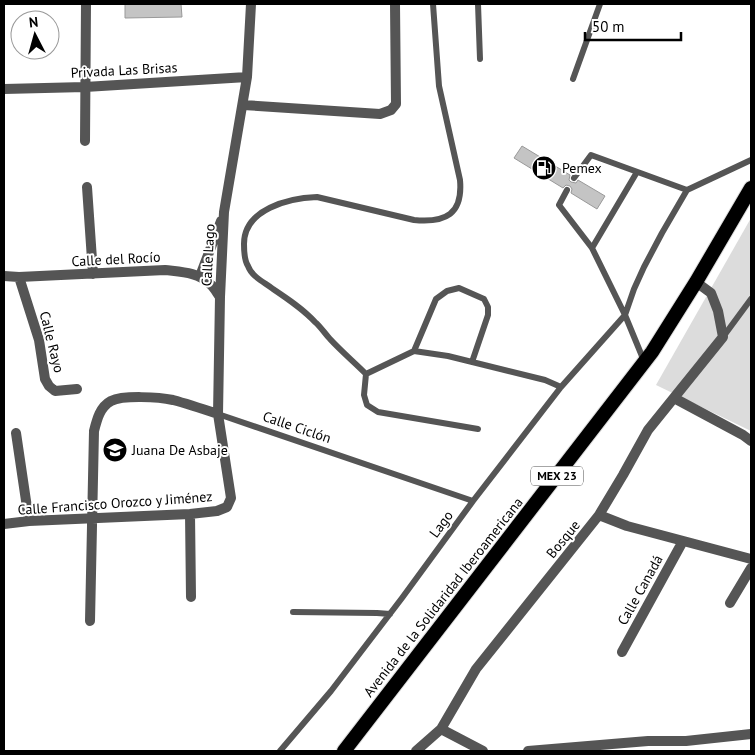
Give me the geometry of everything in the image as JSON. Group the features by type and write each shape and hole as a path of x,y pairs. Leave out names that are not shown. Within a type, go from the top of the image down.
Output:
{"highway":[{"name":"Avenida de la Solidaridad Iberoamericana","path":"344,751 645,362 696,282 751,188"}],"street":[{"path":"85,141 86,4"},
{"name":"Calle Lago","path":"227,507 231,498 218,414 224,212 247,77 252,4"},
{"path":"243,104 380,114 391,110 396,104 395,4"},
{"name":"Privada Las Brisas","path":"4,89 85,87 247,77"},
{"path":"87,187 93,274"},
{"path":"220,297 211,284 200,276 224,212"},
{"name":"Calle del Rocío","path":"4,276 19,277 165,270 200,276"},
{"name":"Calle Rayo","path":"19,277 39,340 49,386 55,390 77,389"},
{"path":"696,282 711,293 718,311 724,337"},
{"name":"Bosque","path":"416,751 441,729 476,669 599,515 648,430 724,337"},
{"name":"Calle Ciclón","path":"92,519 94,431 97,416 109,402 119,398 130,397 172,400 218,414"},
{"path":"674,398 751,441"},
{"path":"16,433 28,521"},
{"name":"Calle Francisco Orozco y Jiménez","path":"4,524 28,521 190,514 217,511 227,507"},
{"path":"190,514 191,597"},
{"path":"599,515 627,526 751,559"},
{"path":"90,621 92,519"},
{"name":"Calle Canadá","path":"622,652 683,541"},
{"path":"730,604 751,568"},
{"path":"441,729 483,751"},
{"path":"528,751 751,734"}],"lane":[{"path":"366,374 299,307 253,275 247,266 244,239 249,224 258,216 283,202 300,198 317,197 414,220 437,220 454,211 461,192 461,186 439,86 433,4"},
{"path":"478,4 480,59"},
{"path":"574,79 600,4"},
{"path":"574,178 591,155 687,190"},
{"path":"624,315 644,267 687,190 751,160"},
{"path":"592,248 637,172"},
{"path":"567,190 559,205 592,248 645,362"},
{"path":"414,351 436,299 447,291 459,288 484,300 488,306 488,315 472,362"},
{"name":"Bosque","path":"724,337 751,299"},
{"name":"Lago","path":"280,751 331,692 473,501 561,387 624,315"},
{"path":"366,374 414,351 448,356 546,380 561,387"},
{"path":"366,374 364,395 367,405 378,412 478,429"},
{"name":"Calle Ciclón","path":"218,414 473,501"},
{"path":"293,612 390,614"}],"shaded area":[{"path":"751,218 751,431 656,385"}],"building":[{"path":"125,4 181,4 182,17 125,18"},
{"name":"Pemex","path":"522,146 570,175 569,180 571,182 576,183 578,180 605,196 597,209 571,193 572,189 570,186 566,185 563,188 514,158"}],"place":[{"name":"Pemex","path":"544,168"},
{"name":"Juana De Asbaje","path":"115,450"}]}
